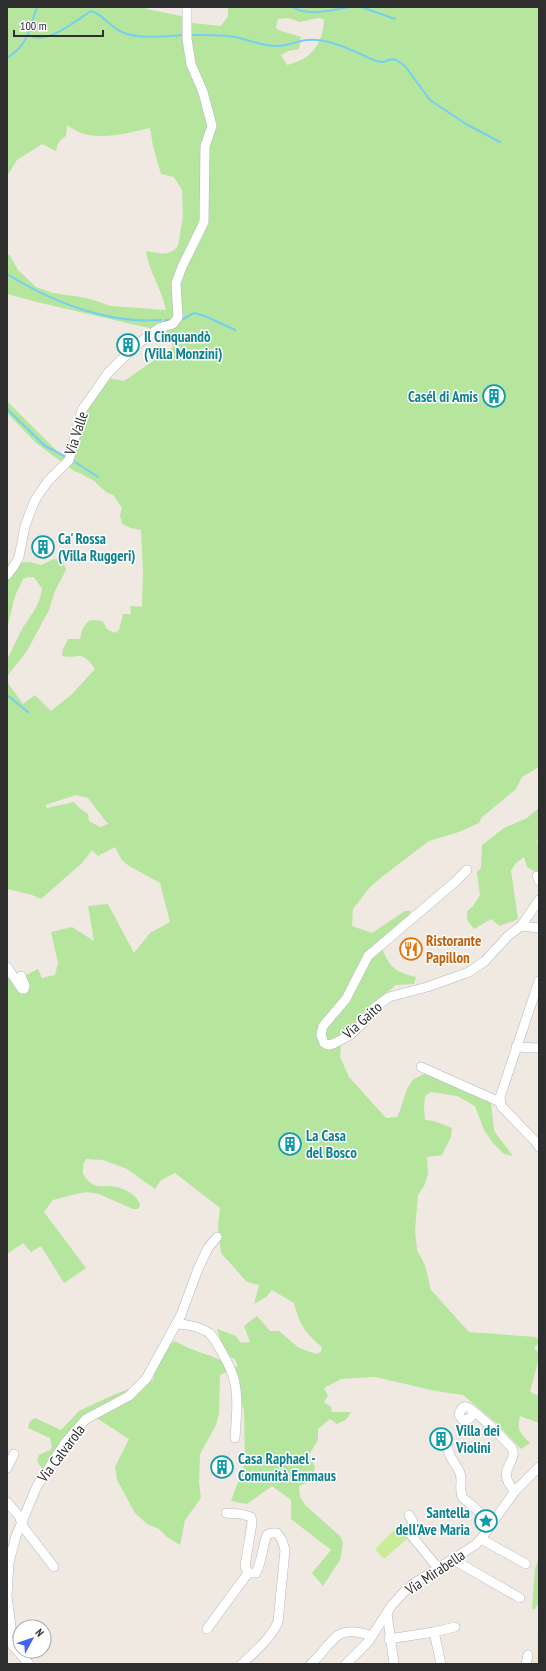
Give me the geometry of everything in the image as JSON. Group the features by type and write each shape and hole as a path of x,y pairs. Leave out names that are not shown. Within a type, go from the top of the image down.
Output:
{"street":[{"name":"Via Valle","path":"7,575 19,557 24,526 35,500 48,481 69,460 82,410 108,373 136,346 159,328 173,324 178,317 176,283 182,267 204,222 204,146 212,126 203,92 191,64 187,39 187,7"},
{"name":"Via Gaito","path":"467,870 368,956 346,999 323,1026 321,1035 324,1042 328,1045 333,1044 350,1035 363,1023 374,1008 389,997 427,988 469,972 485,962 508,936 521,926"},
{"path":"539,900 521,926 539,928"},
{"path":"7,967 22,989 24,989 25,986 21,976"},
{"path":"539,981 500,1097 501,1106 539,1147"},
{"path":"516,1047 539,1048"},
{"path":"421,1067 500,1102"},
{"name":"Via Calvarola","path":"7,1638 11,1627 7,1596 9,1562 16,1536 37,1486 65,1443 86,1419 129,1396 146,1379 176,1324 208,1248 217,1237"},
{"path":"176,1324 190,1326 209,1333 229,1367 234,1380 236,1392 234,1438"},
{"path":"472,1411 512,1448 513,1454 508,1465 506,1476 507,1481 515,1491"},
{"path":"447,1444 449,1455 460,1472 461,1494 493,1523"},
{"path":"7,1468 14,1454"},
{"name":"Via Mirabella","path":"346,1664 372,1636 387,1612 403,1593 413,1584 475,1546 515,1491 539,1467"},
{"path":"7,1502 19,1516 24,1528 54,1567"},
{"path":"226,1513 241,1514 251,1517 252,1523 245,1566 248,1573"},
{"path":"409,1515 413,1522 410,1529 411,1535 438,1568"},
{"path":"242,1664 274,1632 278,1622 284,1550 282,1540 277,1533 267,1535 263,1544 261,1564 256,1573 248,1573"},
{"path":"481,1539 526,1564"},
{"path":"452,1559 520,1598"},
{"path":"208,1629 248,1573"},
{"path":"387,1612 389,1639 394,1664"},
{"path":"389,1639 455,1627"},
{"path":"311,1664 336,1635 343,1632 355,1631 372,1636"},
{"path":"434,1632 441,1664"},
{"path":"7,1638 29,1664"}],"shaded area":[{"path":"539,1631 539,1664 532,1664"}],"green space":[{"path":"7,7 144,7 147,9 181,16 192,23 221,26 228,16 228,7 539,7 539,767 522,777 516,789 481,818 479,823 456,833 429,841 370,887 353,909 352,926 372,933 405,911 411,911 405,920 387,934 380,943 386,957 396,970 416,977 414,984 396,985 365,1011 350,1028 341,1043 340,1057 349,1077 386,1118 397,1117 409,1085 416,1078 432,1070 491,1102 494,1131 513,1156 504,1154 493,1143 484,1130 475,1106 457,1096 431,1092 425,1096 425,1120 434,1121 452,1128 451,1137 442,1155 427,1157 428,1173 425,1184 418,1195 415,1230 417,1250 425,1265 431,1290 469,1332 536,1337 539,1340 539,1343 534,1348 539,1353 539,1358 530,1392 539,1396 539,1423 520,1416 520,1431 530,1443 521,1449 495,1422 463,1395 436,1391 375,1377 341,1379 324,1388 328,1396 324,1402 331,1407 332,1412 351,1412 346,1420 337,1424 330,1419 318,1429 318,1440 309,1455 315,1467 312,1481 299,1486 300,1497 306,1506 340,1536 343,1543 340,1560 323,1586 312,1573 331,1550 291,1519 291,1500 272,1486 247,1504 231,1501 245,1463 244,1410 229,1371 220,1375 219,1413 216,1425 200,1454 199,1483 201,1498 185,1520 180,1545 167,1537 159,1529 147,1524 135,1513 117,1480 115,1467 129,1439 95,1417 79,1423 43,1470 37,1461 39,1455 50,1450 52,1447 50,1438 28,1428 30,1421 35,1418 61,1430 79,1411 113,1395 153,1380 156,1367 165,1347 175,1341 191,1349 238,1367 235,1359 225,1355 217,1329 236,1336 241,1343 250,1342 244,1326 257,1316 270,1331 279,1331 299,1348 316,1354 321,1352 322,1347 307,1333 294,1303 272,1290 266,1297 254,1304 259,1285 247,1282 221,1253 218,1226 220,1208 175,1173 161,1180 155,1189 127,1169 103,1160 86,1159 83,1165 83,1174 89,1182 96,1186 110,1186 129,1192 139,1202 140,1206 138,1209 133,1209 99,1194 87,1192 53,1200 44,1212 86,1268 64,1283 41,1246 31,1252 23,1243 7,1254 7,970 11,970 24,976 38,969 42,978 55,975 58,963 51,932 72,927 94,941 88,906 108,904 134,953 150,933 170,922 160,883 129,866 122,860 115,847 98,856 92,850 82,863 41,899 32,895 7,889 7,658 21,631 37,606 42,589 34,577 23,579 15,596 8,625 7,564 30,562 41,565 54,559 63,560 66,570 55,591 49,610 27,651 8,675 8,683 23,704 35,695 51,711 71,695 95,669 83,657 62,656 63,649 68,639 80,639 85,625 94,620 103,622 107,629 115,633 119,630 123,614 131,614 130,606 142,607 143,571 141,530 122,524 120,515 122,508 113,495 106,492 94,481 74,471 36,443 7,413 7,401 60,454 74,458 84,412 109,378 124,381 173,347 166,332 7,294 7,253 18,270 36,287 53,293 87,298 111,306 166,310 146,251 168,253 175,249 178,246 183,216 182,190 174,177 161,174 153,146 150,128 118,135 97,136 76,131 67,125 66,136 59,142 56,151 42,144 17,160 7,176","holes":["288,18 300,22 318,18 324,19 321,36 314,49 303,59 287,65 281,55 288,51 299,49 301,37 276,28 278,19","76,795 88,798 108,824 100,827 89,821 88,814 74,802 47,808 45,805"]},
{"path":"539,808 539,839 537,840 539,847 539,874 527,867 524,857 515,864 511,871 518,919 500,926 491,919 474,929 467,920 467,911 473,906 480,895 477,872 481,868 482,845 504,828 527,818"},
{"path":"399,1525 409,1537 384,1559 375,1549"},
{"path":"539,1557 539,1602 535,1609 532,1609 535,1569"}],"waterway":[{"path":"7,58 24,42 37,7"},
{"path":"292,7 306,12 321,12 350,7"},
{"path":"361,7 395,19"},
{"path":"28,35 36,38 52,35 61,31 91,11 99,15 118,30 129,34 145,37 185,35"},
{"path":"189,35 229,36 271,46 307,40 325,41 343,46 376,61 383,62 392,59 396,60 405,66 430,100 466,124 500,142"},
{"path":"7,274 42,294 100,315 141,320 161,320"},
{"path":"183,319 194,313 205,316 235,330"},
{"path":"165,320 172,320"},
{"path":"7,409 45,446 66,457"},
{"path":"72,460 98,477"},
{"path":"7,695 28,712"}],"place":[{"name":"Il Cinquandò (Villa Monzini)","path":"128,345"},
{"name":"Casél di Amis","path":"494,396"},
{"name":"Ca' Rossa (Villa Ruggeri)","path":"43,547"},
{"name":"Ristorante Papillon","path":"411,949"},
{"name":"La Casa del Bosco","path":"290,1144"},
{"name":"Villa dei Violini","path":"441,1439"},
{"name":"Casa Raphael - Comunità Emmaus","path":"222,1467"},
{"name":"Santella dell'Ave Maria","path":"486,1521"}]}
